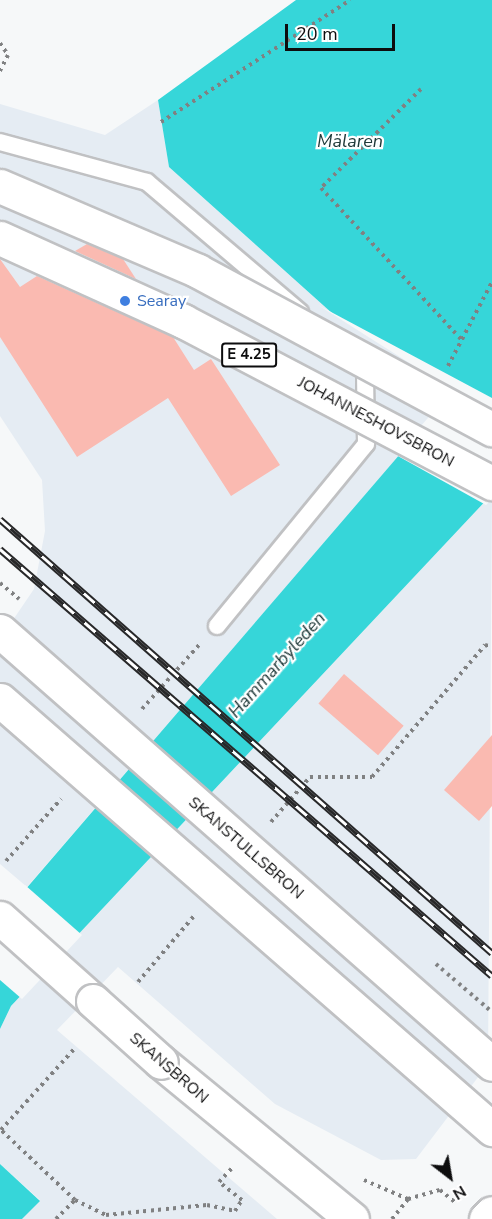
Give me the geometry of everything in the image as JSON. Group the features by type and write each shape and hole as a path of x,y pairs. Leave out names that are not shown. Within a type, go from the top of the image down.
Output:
{"main road":[{"path":"0,186 198,271 492,429"},
{"name":"JOHANNESHOVSBRON","path":"0,238 183,321 492,483"},
{"name":"SKANSTULLSBRON","path":"0,631 492,1064"},
{"path":"0,699 492,1129"},
{"name":"SKANSBRON","path":"0,918 161,1062 348,1216"}],"lane":[{"path":"0,142 147,182 365,368 366,444 217,626"}],"path":[{"path":"161,122 350,0"},
{"path":"0,43 8,55 0,71"},
{"path":"421,89 321,188 462,340"},
{"path":"446,370 492,282"},
{"path":"265,830 310,777 372,777 492,639"},
{"path":"485,645 492,647"},
{"path":"138,982 198,910"},
{"path":"75,1048 2,1130 75,1200 106,1215 207,1204 235,1211 242,1200 219,1182 232,1168"},
{"path":"362,1179 408,1199"},
{"path":"392,1219 408,1199 440,1190 481,1214"},
{"path":"56,1219 75,1200"}],"shaded area":[{"path":"158,100 169,167 333,314 457,389 27,887 0,864 0,639 34,589 45,531 42,480 0,416 0,104 105,135"},
{"path":"492,494 488,1064 416,1159 381,1160 275,1104 118,967 57,1030 277,1219 22,1219 40,1200 0,1164 0,1029 11,1006"}],"water":[{"name":"Mälaren","path":"296,0 492,0 492,494 11,1006 0,1029 0,919 456,389 333,314 169,167 158,100"},
{"path":"0,1164 40,1201 22,1219 0,1219"}],"pier":[{"path":"318,305 492,398 492,499 486,505 396,455 452,390"},
{"path":"25,885 82,935 22,999 0,980 0,914"}],"building":[{"path":"87,244 123,259 136,279 75,251"},
{"path":"0,259 20,287 37,276 173,337 194,370 211,359 280,465 231,496 168,398 77,457 0,337"},
{"path":"344,674 404,726 378,755 318,703"},
{"path":"492,735 492,806 479,821 444,790"}],"railway":[{"path":"0,519 492,953"},
{"path":"0,549 492,976"}],"place":[{"name":"Searay","path":"125,301"}],"water label":[{"name":"Hammarbyleden","path":"277,665"}]}
